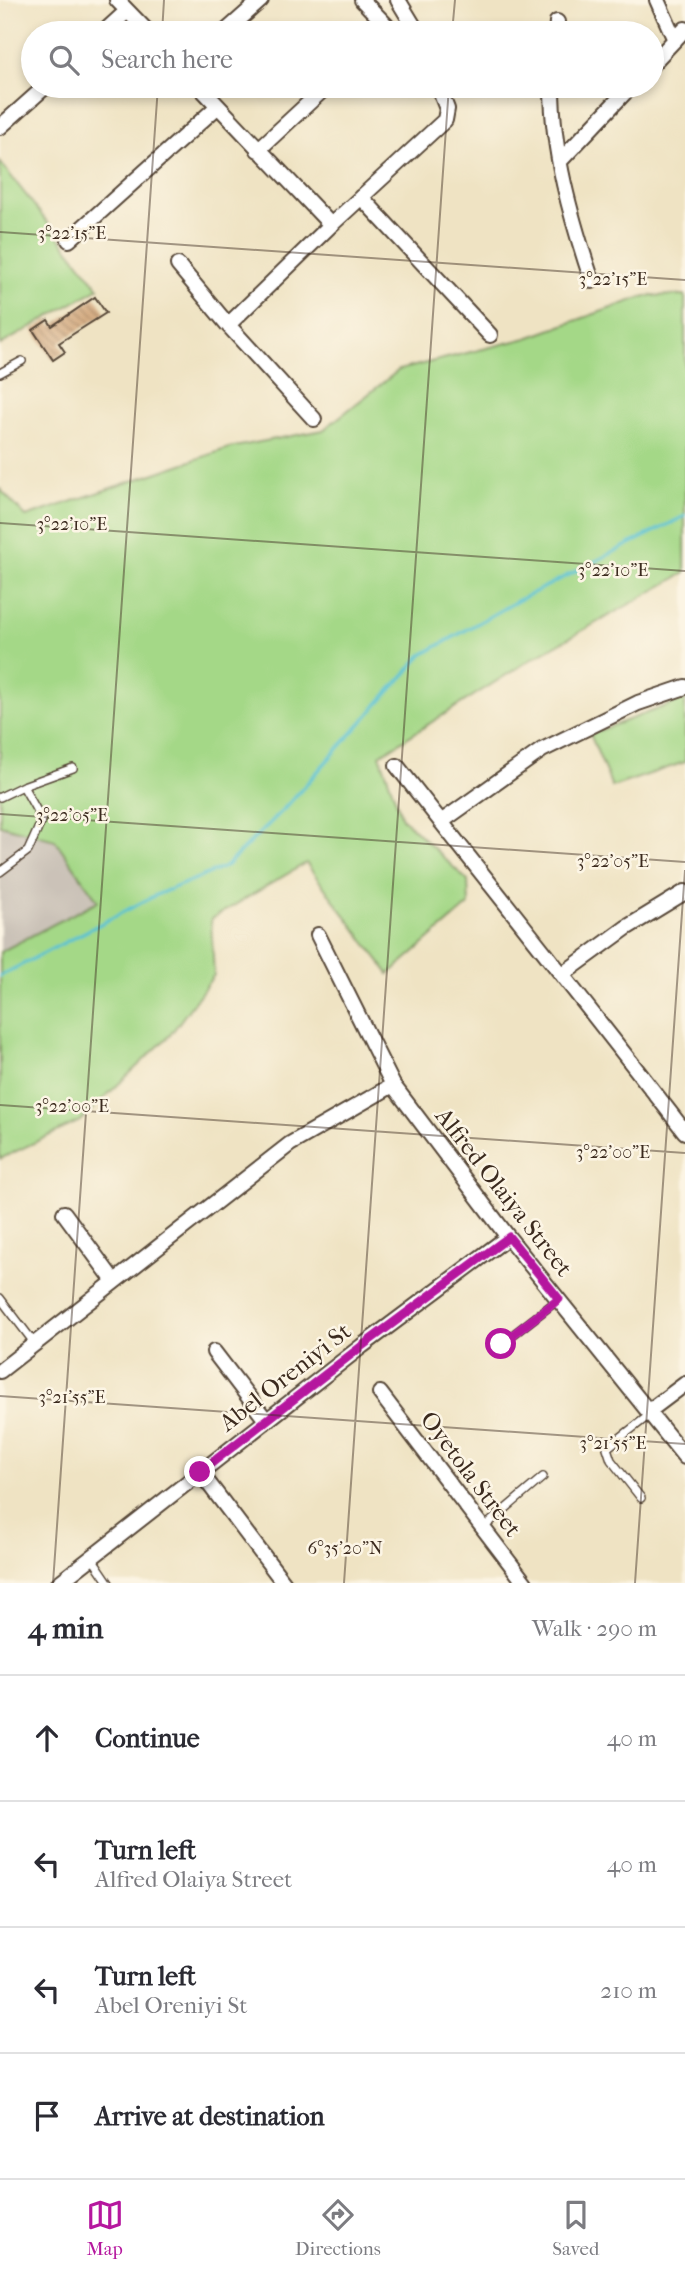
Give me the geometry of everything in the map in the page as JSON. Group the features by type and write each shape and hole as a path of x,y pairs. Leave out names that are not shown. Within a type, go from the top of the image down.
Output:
{"street":[{"path":"237,21 261,0"},
{"path":"362,0 378,21"},
{"path":"657,0 680,34 664,51"},
{"path":"111,21 122,5 137,21"},
{"path":"392,21 402,6"},
{"path":"0,127 33,98"},
{"path":"210,98 331,225"},
{"path":"258,150 314,98"},
{"path":"228,325 445,120 447,109 443,98"},
{"path":"552,98 552,118 572,219 592,281"},
{"path":"561,160 620,98"},
{"path":"69,240 218,106"},
{"path":"361,197 490,335"},
{"path":"178,265 228,325 314,419"},
{"path":"441,822 542,750 638,703 685,687"},
{"path":"397,766 685,1132"},
{"path":"563,974 626,928 685,892"},
{"name":"Alfred Olaiya Street","path":"318,935 393,1085 509,1237 685,1457"},
{"path":"0,1371 289,1144 393,1085"},
{"path":"65,1213 114,1281"},
{"name":"Abel Oreniyi St","path":"59,1583 266,1420 509,1237"},
{"path":"214,1352 266,1420"},
{"path":"650,1412 685,1384"},
{"name":"Oyetola Street","path":"380,1393 525,1583"},
{"path":"200,1472 285,1583"}],"lane":[{"path":"0,373 22,361"},
{"path":"0,797 73,768"},
{"path":"0,872 28,851 42,820 23,786"},
{"path":"0,1298 35,1344"},
{"path":"501,1344 559,1299"},
{"path":"641,1498 611,1460 607,1448 650,1412"},
{"path":"483,1528 543,1477"},
{"path":"91,1558 109,1583"}],"shaded area":[{"path":"0,825 55,840 98,901 0,952"}],"green space":[{"path":"0,162 99,288 0,345"},
{"path":"685,295 685,573 530,660 380,755 402,818 468,881 469,905 389,974 306,863 211,919 214,975 170,1035 80,1121 0,1159 0,952 98,901 55,840 0,825 0,489 26,517 229,448 323,430 399,370 527,338 645,296"},
{"path":"685,699 685,762 612,787 590,734"}],"building":[{"path":"95,297 106,313 59,343 65,352 53,360 33,330 48,320 52,326"}],"waterway":[{"path":"0,976 156,895 225,867 283,810 422,655 517,601 685,516"}],"route":[{"path":"200,1472 362,1346 509,1237 559,1299 501,1344"}]}
